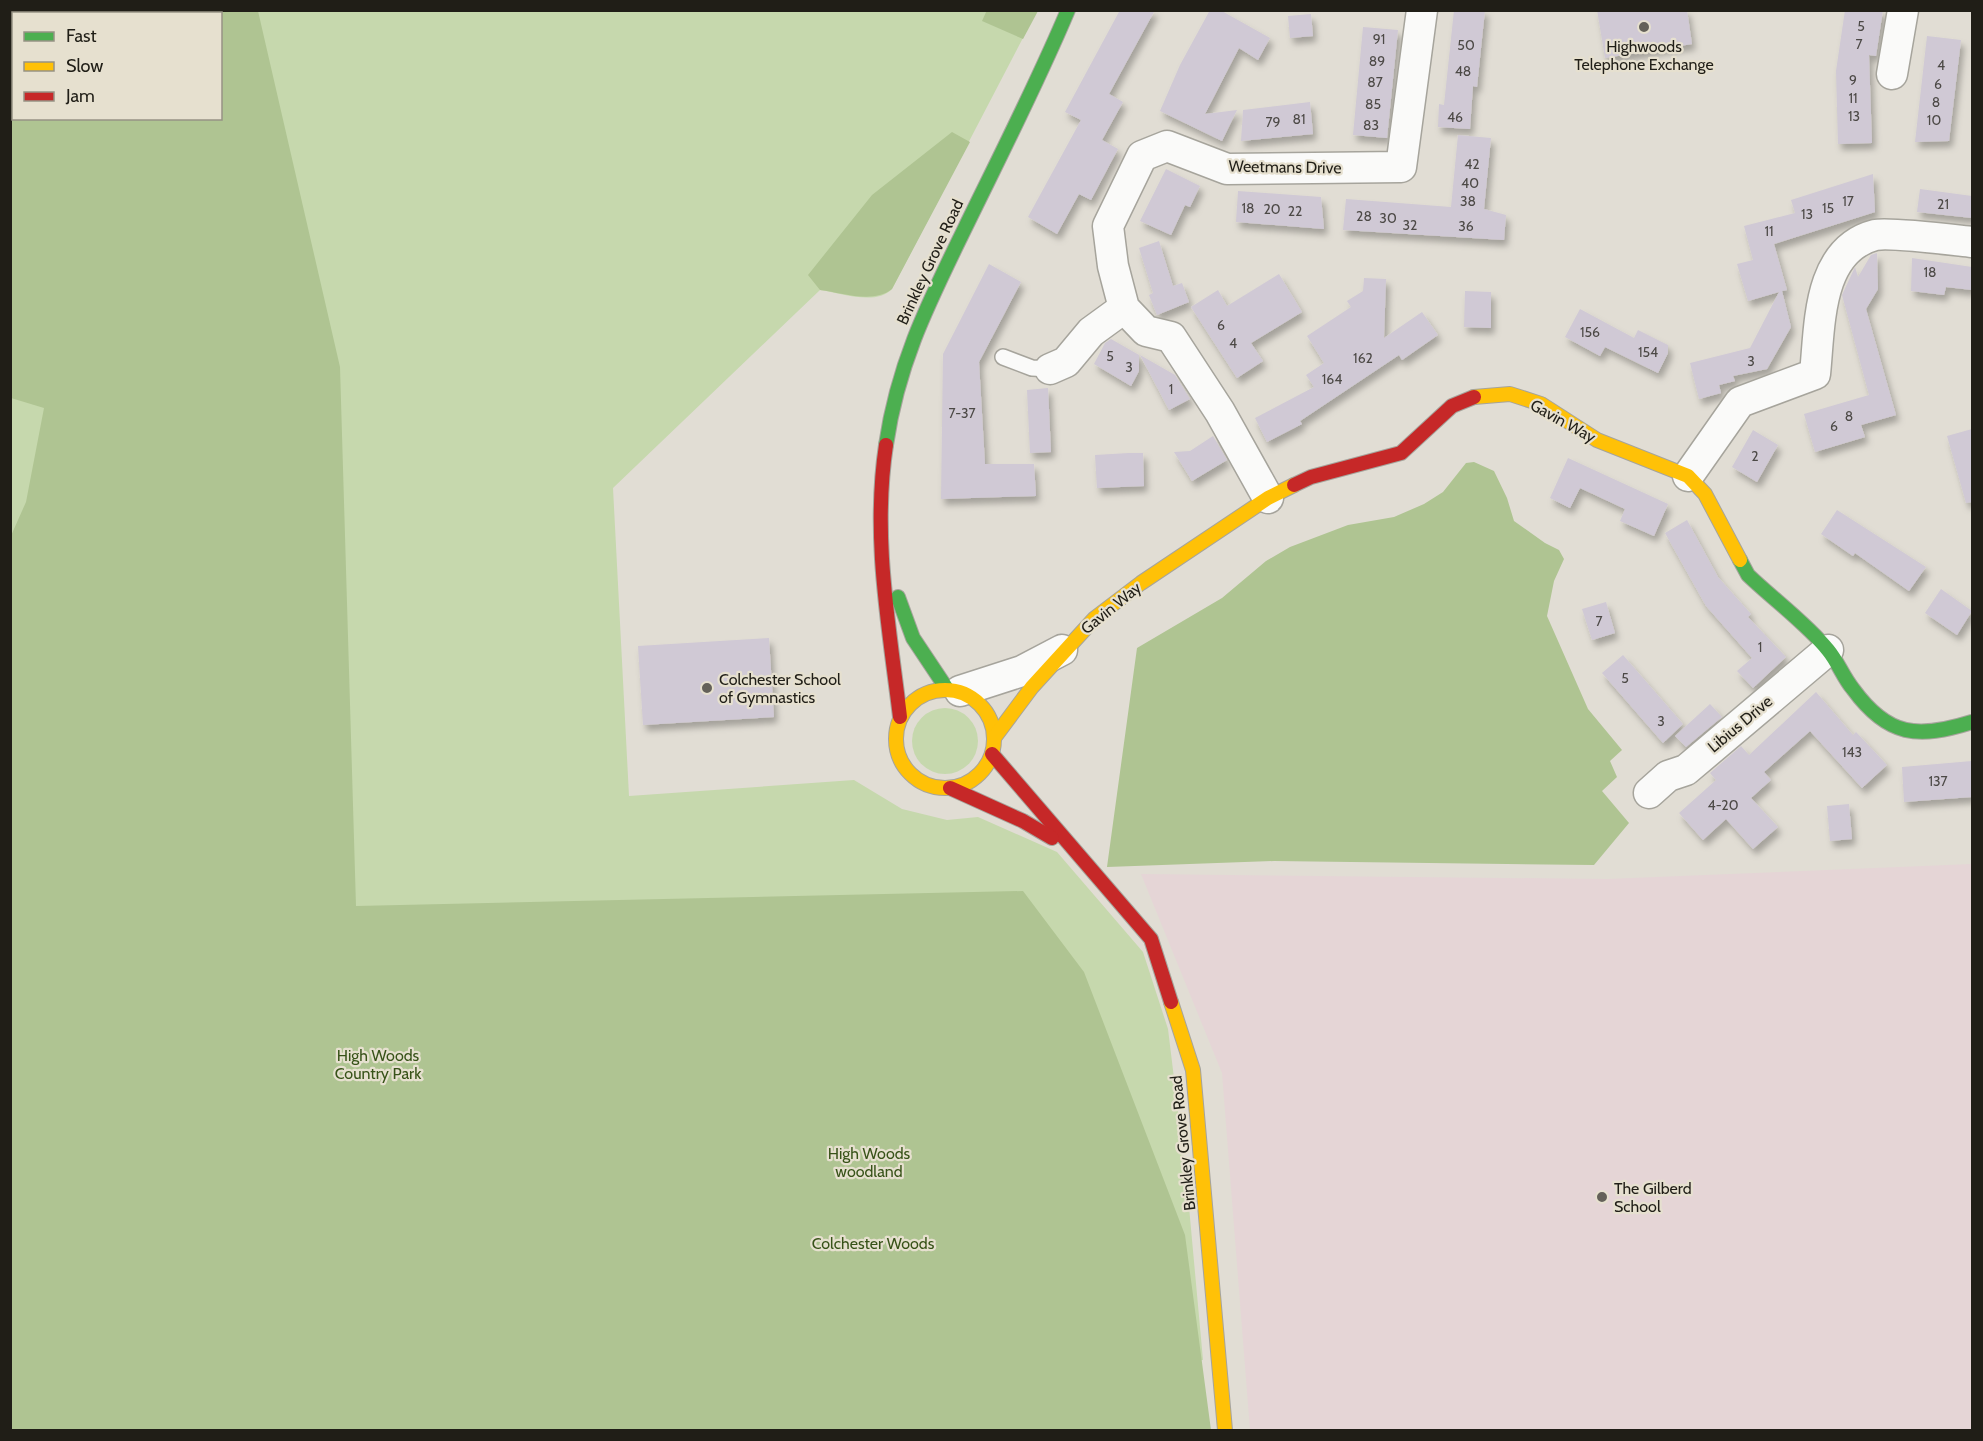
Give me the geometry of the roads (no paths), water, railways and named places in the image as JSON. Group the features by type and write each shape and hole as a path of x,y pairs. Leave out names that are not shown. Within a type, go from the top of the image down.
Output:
{"street":[{"name":"Brinkley Grove Road","path":"900,717 879,545 879,489 892,401 916,327 1048,58 1068,10"},
{"name":"Weetmans Drive","path":"1268,498 1220,412 1172,337 1146,331 1124,308 1113,266 1108,226 1142,156 1167,146 1227,169 1401,167 1422,10"},
{"path":"1892,74 1903,10"},
{"path":"1688,476 1740,402 1815,374 1823,293 1843,253 1876,235 1972,242"},
{"path":"1050,369 1066,362 1091,332 1124,308"},
{"name":"Gavin Way","path":"994,738 1032,687 1095,618 1141,583 1268,498 1311,477 1401,453 1452,406 1481,395 1510,394 1541,404 1597,440 1688,476 1705,494 1748,575 1828,650 1853,690 1884,723 1911,733 1940,732 1972,722"},
{"name":"Brinkley Grove Road","path":"879,545 913,638 953,690"},
{"name":"Gavin Way","path":"953,690 1022,671 1065,649"},
{"name":"Libius Drive","path":"1656,776 1686,770 1828,650"},
{"path":"953,690 982,706 991,721 994,738 992,754 984,769 971,781 950,788 933,787 909,772 899,758 896,741 900,717 910,703 924,693 953,690"},
{"name":"Brinkley Grove Road","path":"992,754 1151,939 1193,1070 1226,1431"},
{"name":"Brinkley Grove Road","path":"950,788 1023,821 1075,851"}],"lane":[{"path":"1003,357 1032,368 1050,369"}],"place":[{"name":"Highwoods Telephone Exchange","path":"1644,27"},
{"name":"Colchester School of Gymnastics","path":"707,688"},
{"name":"The Gilberd School","path":"1602,1197"}],"park label":[{"name":"High Woods Country Park","path":"378,1064"},
{"name":"High Woods woodland","path":"869,1162"},
{"name":"Colchester Woods","path":"873,1243"}]}
